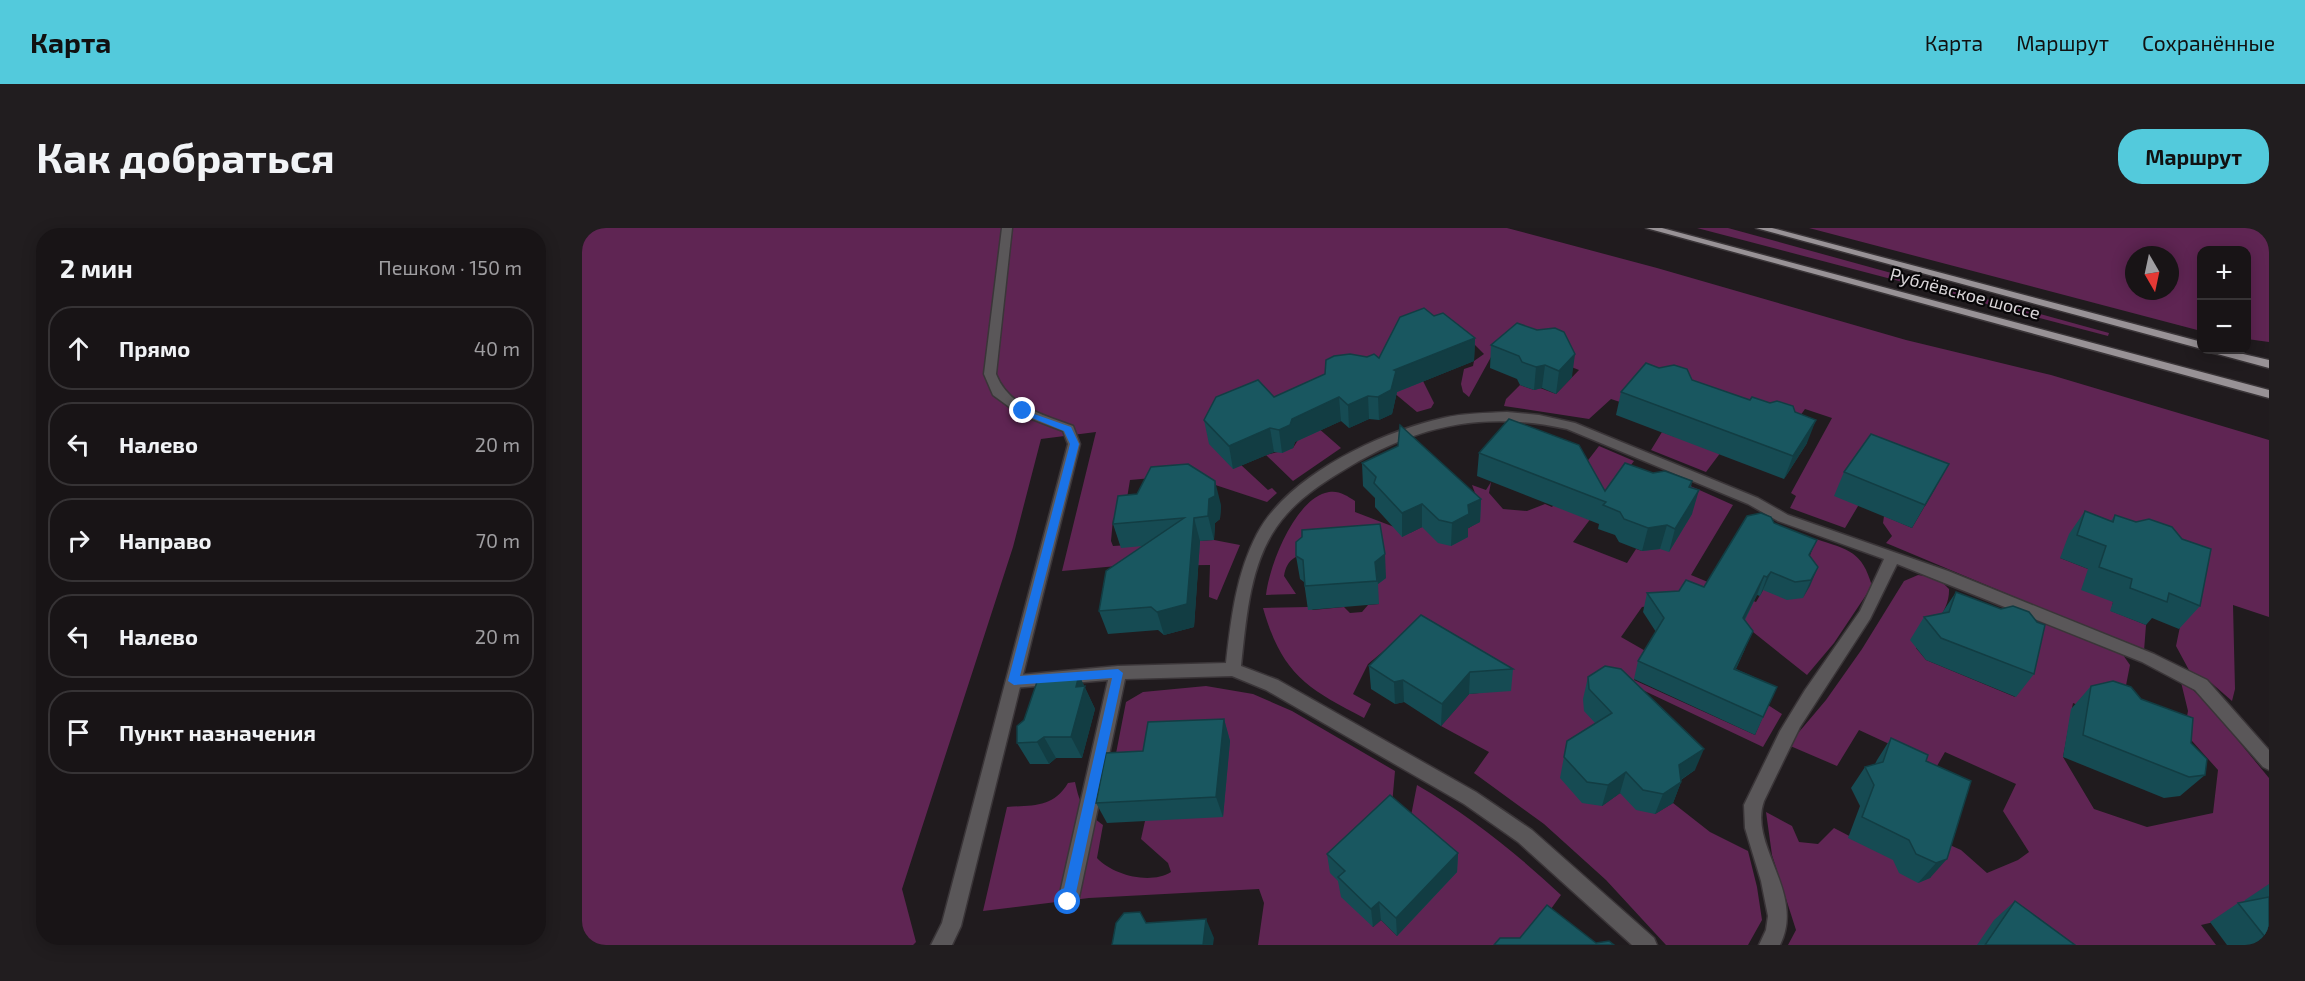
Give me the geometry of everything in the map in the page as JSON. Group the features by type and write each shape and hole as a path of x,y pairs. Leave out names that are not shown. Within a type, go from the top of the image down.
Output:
{"main road":[{"name":"Рублёвское шоссе","path":"1651,228 2269,394"},
{"name":"Рублёвское шоссе","path":"1761,228 2197,345"},
{"path":"2230,354 2269,364"}],"street":[{"path":"941,945 951,926 1074,444 1068,429 1023,411 997,392 990,374 1006,228"},
{"path":"1233,669 1239,622 1248,580 1257,550 1276,516 1311,485 1347,461 1427,424 1459,418 1518,415 1543,418 1571,426 1752,501 1783,518 1892,557 2137,653 2201,685 2269,762"},
{"path":"1770,945 1776,937 1777,903 1751,812 1777,753 1803,706 1873,604 1884,584 1892,557"},
{"path":"1014,681 1118,673 1233,669 1272,685 1470,798 1525,836 1647,945"},
{"path":"1068,902 1118,673"}],"shaded area":[{"path":"582,228 1507,228 1657,268 1906,340 2051,375 2269,440 2269,617 2233,605 2235,689 2232,701 2208,680 2190,672 2176,646 2191,573 2060,558 2088,569 2113,602 2111,611 2146,625 2144,651 1886,543 1892,536 1883,523 1884,516 1912,528 1936,487 1858,506 1845,528 1790,508 1796,496 1791,493 1832,418 1805,409 1800,416 1745,420 1706,472 1651,450 1662,432 1675,437 1626,404 1611,399 1589,419 1504,406 1506,399 1520,385 1534,390 1540,388 1556,394 1579,370 1561,363 1491,357 1469,397 1463,392 1461,384 1464,369 1473,366 1474,361 1484,354 1461,331 1423,381 1434,403 1431,408 1417,412 1375,377 1301,413 1341,448 1293,481 1266,455 1293,448 1298,440 1226,451 1268,490 1272,488 1277,493 1267,502 1185,475 1130,480 1125,510 1113,519 1111,541 1113,546 1214,540 1240,545 1217,600 1209,597 1210,565 1117,566 1062,571 1096,432 1041,439 1013,547 902,889 916,942 913,945 582,945"},
{"path":"1697,228 1728,228 2109,333 2108,336"},
{"path":"1809,228 2269,228 2269,342 2251,340 2251,246 2197,246 2197,330"},
{"path":"1599,446 1634,461 1573,542 1627,563 1636,549 1642,551 1686,484 1733,505 1691,575 1756,602 1763,590 1809,558 1816,539 1846,549 1859,559 1864,565 1872,586 1834,643 1807,675 1743,624 1669,603 1642,607 1621,637 1649,653 1634,680 1755,735 1768,705 1782,714 1763,747 1632,685 1606,734 1602,806 1620,793 1655,814 1673,803 1710,832 1748,851 1762,920 1748,945 1666,945 1606,880 1544,824 1474,773 1489,752 1441,726 1469,694 1479,693 1404,634 1368,664 1353,694 1371,704 1364,718 1326,697 1299,677 1279,649 1263,608 1308,607 1313,610 1344,607 1350,613 1362,612 1368,605 1379,604 1310,553 1292,559 1285,570 1284,576 1296,594 1266,595 1272,568 1285,536 1303,509 1325,493 1337,492 1345,495 1355,501 1355,512 1410,533 1428,524 1467,529 1479,522 1478,501 1472,485 1486,490 1491,482 1489,493 1503,509 1527,511 1545,504 1552,507"},
{"path":"1918,575 1938,578 1949,589 1946,606 1916,648 1926,660 2015,697 1997,629 2005,605 2121,652 2130,665 2119,721 2073,703 2063,757 2094,809 2147,827 2213,813 2218,770 2184,732 2188,711 2180,678 2207,703 2269,778 2269,895 2244,915 2201,925 2216,945 1788,945 1796,930 1772,855 1766,812 1792,826 1799,842 1818,844 1834,828 1930,878 1941,841 1961,850 1987,873 2018,860 2029,852 2003,811 2016,784 1945,752 1937,766 1859,730 1837,766 1788,745 1826,700 1862,649 1904,581"},
{"path":"1206,686 1253,694 1292,711 1395,771 1391,816 1348,890 1373,927 1381,920 1397,936 1408,831 1417,785 1456,809 1492,836 1561,895 1525,945 1258,945 1264,903 1259,889 1089,898 983,911 1007,807 1042,804 1056,797 1068,783 1075,782 1083,806 1103,825 1097,858 1112,869 1132,876 1153,878 1171,872 1168,863 1141,839 1145,821 1112,774 1126,702 1143,692"}],"building":[{"path":"1424,308 1434,316 1443,313 1475,338 1394,370 1396,371 1391,390 1378,397 1368,396 1348,405 1339,397 1292,419 1290,425 1279,430 1270,428 1229,446 1204,420 1216,397 1258,380 1274,397 1325,374 1326,360 1334,356 1350,354 1367,357 1374,354 1379,358 1400,317"},
{"path":"1517,323 1537,330 1555,328 1564,332 1575,354 1559,371 1545,365 1536,367 1522,362 1519,356 1491,345"},
{"path":"1646,363 1659,368 1674,365 1687,369 1692,380 1750,400 1752,397 1770,403 1777,401 1793,406 1795,412 1816,420 1793,456 1621,392"},
{"path":"1509,419 1579,445 1605,491 1625,463 1653,473 1665,471 1692,481 1689,487 1699,490 1675,529 1667,525 1648,528 1624,519 1620,512 1603,505 1606,502 1479,453"},
{"path":"1400,425 1481,499 1468,505 1469,514 1452,523 1439,520 1422,504 1402,513 1374,483 1376,477 1362,463 1398,446"},
{"path":"1871,434 1949,464 1925,505 1844,472"},
{"path":"1188,464 1215,481 1215,496 1209,499 1208,516 1194,518 1187,604 1157,612 1151,607 1099,611 1106,571 1184,518 1113,524 1118,496 1137,494 1151,467"},
{"path":"2085,511 2113,522 2115,515 2136,522 2149,519 2172,527 2182,539 2211,549 2200,606 2169,593 2167,602 2130,588 2132,579 2099,567 2106,546 2077,535"},
{"path":"1761,513 1771,517 1774,523 1817,540 1809,555 1818,567 1811,580 1795,582 1771,572 1767,577 1764,576 1743,618 1753,631 1734,669 1777,687 1763,717 1638,661 1664,618 1647,593 1679,591 1686,580 1704,587 1747,516"},
{"path":"1380,524 1385,554 1375,562 1377,581 1305,586 1303,560 1296,556 1296,542 1302,537 1302,530"},
{"path":"1956,592 2001,609 2013,606 2029,612 2037,622 2045,625 2034,674 1941,638 1924,617 1949,612"},
{"path":"1421,615 1513,669 1470,672 1442,704 1403,680 1394,682 1369,666"},
{"path":"1605,666 1621,669 1704,749 1679,765 1681,782 1663,794 1643,790 1626,772 1608,785 1587,782 1564,757 1567,741 1612,713 1589,689 1588,677"},
{"path":"1079,675 1076,687 1085,686 1071,737 1044,737 1037,742 1017,743 1017,726 1024,720 1039,676"},
{"path":"2113,681 2131,687 2141,699 2193,718 2191,743 2207,759 2205,775 2189,777 2083,735 2091,686"},
{"path":"1224,719 1216,797 1096,803 1106,753 1143,751 1148,722"},
{"path":"1891,738 1928,755 1926,761 1971,781 1947,859 1936,863 1916,854 1909,840 1862,817 1874,785 1865,767 1883,762"},
{"path":"1390,795 1458,853 1396,918 1379,902 1371,909 1338,877 1345,871 1327,854"},
{"path":"2269,897 2269,942 2238,903"},
{"path":"2015,901 2075,945 1985,945"},
{"path":"1547,905 1596,943 1609,941 1614,945 1494,945 1500,938 1520,938"},
{"path":"1140,912 1146,923 1206,919 1203,945 1112,945 1116,923 1124,913"}],"route":[{"path":"1023,411 1068,429 1074,444 1014,681 1118,673 1068,902"}]}
